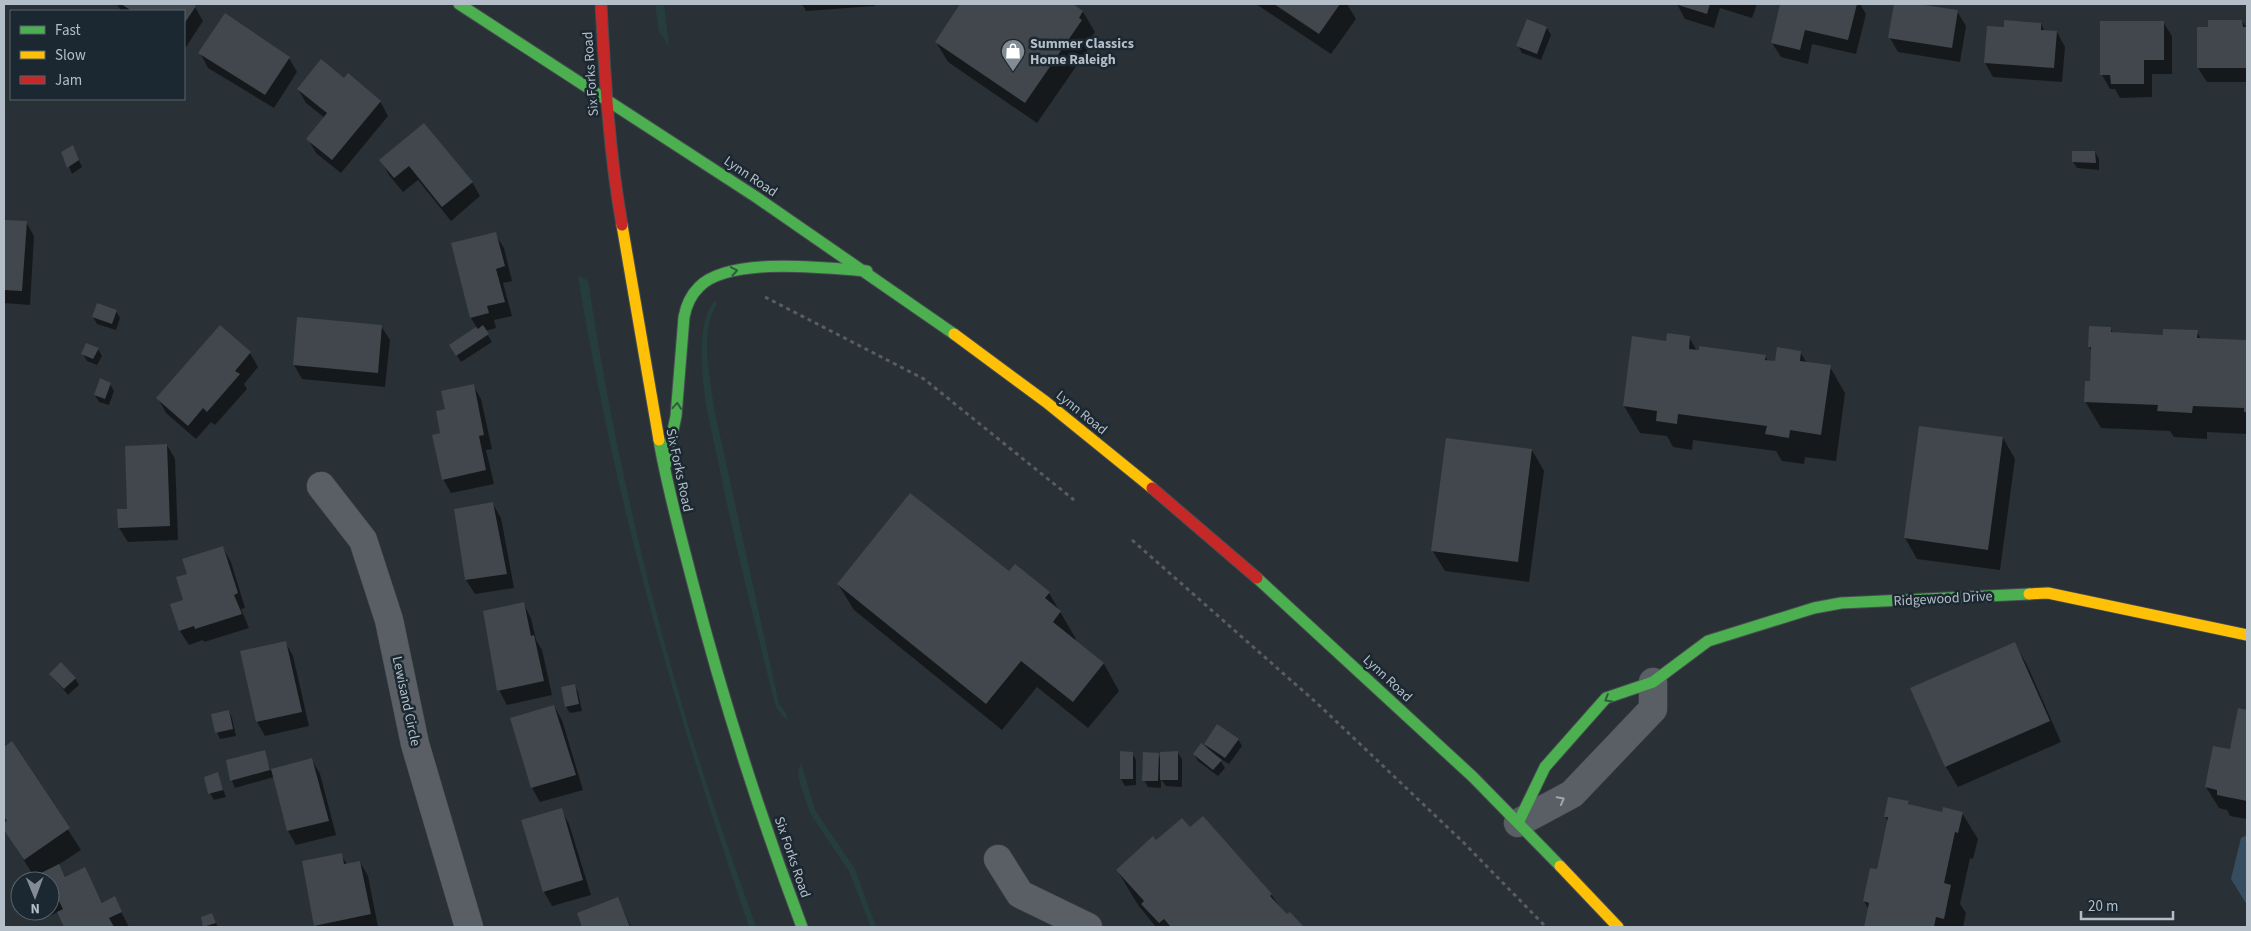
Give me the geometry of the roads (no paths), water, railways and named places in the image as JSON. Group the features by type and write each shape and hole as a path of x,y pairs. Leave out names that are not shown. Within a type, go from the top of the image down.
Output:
{"main road":[{"name":"Lynn Road","path":"459,4 606,98 867,271 1044,401 1249,569 1473,777 1618,927"},
{"name":"Six Forks Road","path":"601,4 606,98 616,193 664,471 689,572 732,724 780,869 802,927"},
{"path":"664,471 672,446 676,423 683,328 688,302 698,287 709,279 728,272 768,266 867,271"},
{"name":"Ridgewood Drive","path":"1518,822 1545,767 1606,698 1654,682 1708,642 1814,608 1841,603 2048,593 2247,635"}],"street":[{"name":"Lewisand Circle","path":"321,486 363,540 389,620 416,744 469,927"},
{"path":"1518,822 1572,794 1654,709 1654,682"},
{"path":"998,859 1020,894 1088,927"}],"water":[{"path":"2247,835 2247,905 2231,879 2241,838"}],"place":[{"name":"Summer Classics Home Raleigh","path":"1013,72"}]}
